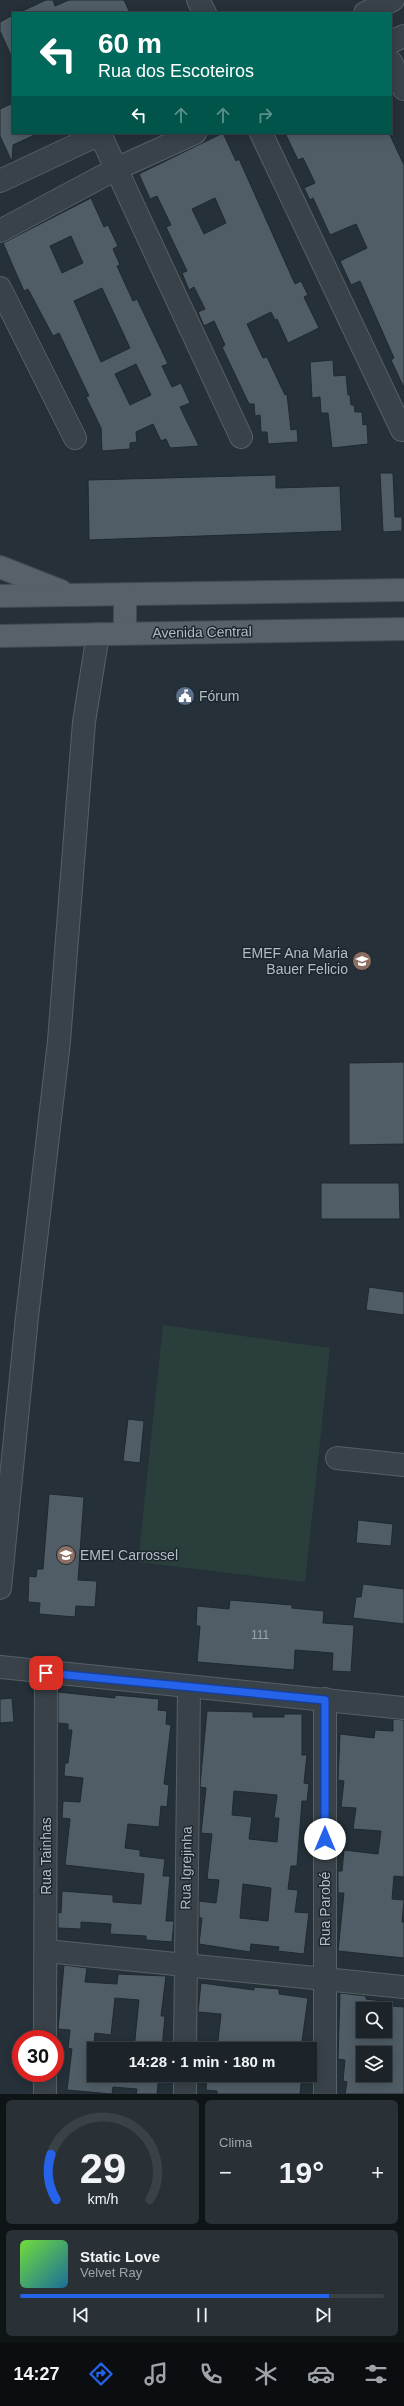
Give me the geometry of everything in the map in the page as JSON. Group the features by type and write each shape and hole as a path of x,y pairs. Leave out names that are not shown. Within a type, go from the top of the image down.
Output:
{"main road":[{"path":"0,567 71,595"},
{"path":"0,596 404,590"},
{"path":"124,633 125,594"},
{"name":"Avenida Central","path":"0,636 404,629"}],"street":[{"path":"198,0 204,12"},
{"path":"365,9 393,0"},
{"path":"392,42 404,36"},
{"path":"392,64 404,90"},
{"path":"0,181 99,134"},
{"path":"101,134 116,169 241,437"},
{"path":"0,231 116,169 193,134"},
{"path":"261,134 402,430"},
{"path":"0,288 75,438"},
{"path":"0,1588 27,1317 59,1041 84,722 98,634"},
{"path":"337,1458 404,1465"},
{"path":"0,1650 7,1667 46,1673 404,1708"},
{"name":"Rua Tainhas","path":"45,2030 46,1673"},
{"name":"Rua Igrejinha","path":"185,2042 189,1687"},
{"name":"Rua Parobé","path":"325,1700 325,2094"},
{"path":"46,1951 404,1987"},
{"path":"45,2082 45,2094"},
{"path":"185,2082 185,2094"}],"green space":[{"path":"163,1325 330,1348 305,1582 138,1562"}],"building":[{"path":"46,0 53,0 55,6 69,0 124,0 130,12 20,12"},
{"path":"12,16 12,58 0,31 0,22"},
{"path":"12,103 12,134 37,134 13,145 12,162 0,136 0,109"},
{"path":"223,134 236,161 239,159 295,284 301,281 308,295 304,297 319,328 288,343 277,319 275,320 271,312 247,324 263,358 267,357 285,395 287,394 291,430 297,429 298,442 268,444 267,432 261,432 260,415 255,416 254,404 249,404 222,347 225,345 214,321 204,326 198,312 205,309 194,287 189,290 182,273 187,271 166,227 171,225 157,196 150,199 139,174","holes":["215,198 226,223 204,234 192,209"]},
{"path":"285,134 389,134 404,165 404,388 391,360 394,358 360,281 351,285 340,261 367,248 356,224 330,235 313,198 310,200 304,188 315,183 303,158 298,160"},
{"path":"91,198 104,227 108,225 118,246 113,249 120,265 117,266 133,301 137,299 168,364 162,366 172,387 181,383 190,403 180,407 199,446 170,448 166,439 161,441 153,424 136,432 137,442 130,443 130,449 102,451 101,428 86,397 89,396 59,333 53,336 28,289 24,291 3,243","holes":["71,236 83,263 62,273 50,246","102,288 130,348 101,362 74,301","136,364 151,395 130,405 115,374"]},
{"path":"333,360 334,376 346,375 348,395 350,395 351,405 354,405 355,412 362,412 363,425 367,424 368,444 332,448 328,413 321,413 320,397 312,398 310,362"},
{"path":"380,473 393,473 395,517 402,517 402,531 383,532"},
{"path":"276,475 276,488 340,486 342,531 89,540 88,480"},
{"path":"404,1062 404,1144 349,1145 349,1063"},
{"path":"321,1183 399,1183 400,1219 321,1219"},
{"path":"369,1287 404,1292 404,1315 366,1310"},
{"path":"128,1419 144,1421 140,1463 123,1461"},
{"path":"49,1494 84,1497 78,1580 97,1581 95,1607 76,1606 75,1617 39,1614 40,1603 28,1602 29,1576 36,1577 37,1569 43,1569"},
{"path":"358,1520 393,1524 391,1546 356,1543"},
{"path":"363,1584 404,1589 404,1624 353,1618 356,1597 361,1597"},
{"path":"230,1600 292,1605 292,1608 324,1611 323,1623 354,1625 351,1672 332,1671 333,1653 295,1650 294,1670 197,1662 200,1626 196,1626 197,1606 229,1609"},
{"path":"58,1692 115,1698 115,1695 159,1699 158,1710 167,1711 166,1724 171,1725 164,1784 169,1785 167,1807 161,1806 159,1827 128,1824 125,1848 140,1850 140,1856 165,1859 163,1876 170,1876 166,1921 174,1921 172,1942 146,1940 146,1936 110,1934 111,1924 81,1922 81,1929 58,1928 58,1912 61,1913 62,1891 113,1895 113,1902 141,1904 144,1874 65,1865 70,1819 62,1818 63,1801 80,1802 83,1778 64,1776 65,1763 68,1763 72,1730 68,1730 68,1724 58,1723"},
{"path":"12,1698 14,1722 0,1723 0,1699"},
{"path":"207,1711 253,1712 253,1717 284,1717 284,1714 302,1714 302,1755 307,1755 304,1783 309,1784 307,1801 302,1801 297,1866 291,1866 288,1889 298,1890 295,1912 309,1913 304,1954 278,1951 279,1947 251,1944 250,1952 199,1944 202,1918 199,1918 199,1901 216,1903 219,1880 207,1879 212,1834 201,1833 206,1788 200,1787","holes":["234,1791 277,1795 274,1818 279,1818 277,1842 249,1839 252,1817 232,1815","243,1884 271,1888 268,1921 240,1918"]},
{"path":"393,1719 404,1720 404,1877 394,1876 392,1899 404,1900 402,1922 404,1922 404,1958 338,1951 344,1893 338,1893 338,1871 342,1871 344,1850 378,1854 381,1831 353,1829 356,1808 341,1807 344,1781 338,1780 340,1734 374,1738 375,1730 393,1731"},
{"path":"64,1965 87,1968 85,1982 117,1984 118,1974 166,1976 161,2016 165,2016 163,2042 135,2042 139,2000 115,1998 111,2035 95,2033 94,2042 87,2042 87,2082 158,2082 157,2094 136,2094 137,2089 113,2087 112,2094 67,2090 72,2049 68,2048 70,2030 58,2029"},
{"path":"201,1983 254,1990 254,1987 279,1989 279,1994 308,1998 302,2042 218,2042 221,2014 198,2012"},
{"path":"340,1993 366,1996 366,1999 382,2001 356,2002 356,2038 392,2038 392,2006 404,2007 404,2094 345,2094 347,2082 343,2081 345,2060 338,2059"},
{"path":"207,2082 301,2082 300,2094 217,2094 217,2091 206,2090"}],"place":[{"name":"Fórum","path":"185,696"},
{"name":"EMEF Ana Maria Bauer Felicio","path":"362,961"},
{"name":"EMEI Carrossel","path":"66,1555"}],"route":[{"path":"46,1673 325,1700 325,1839"}]}
